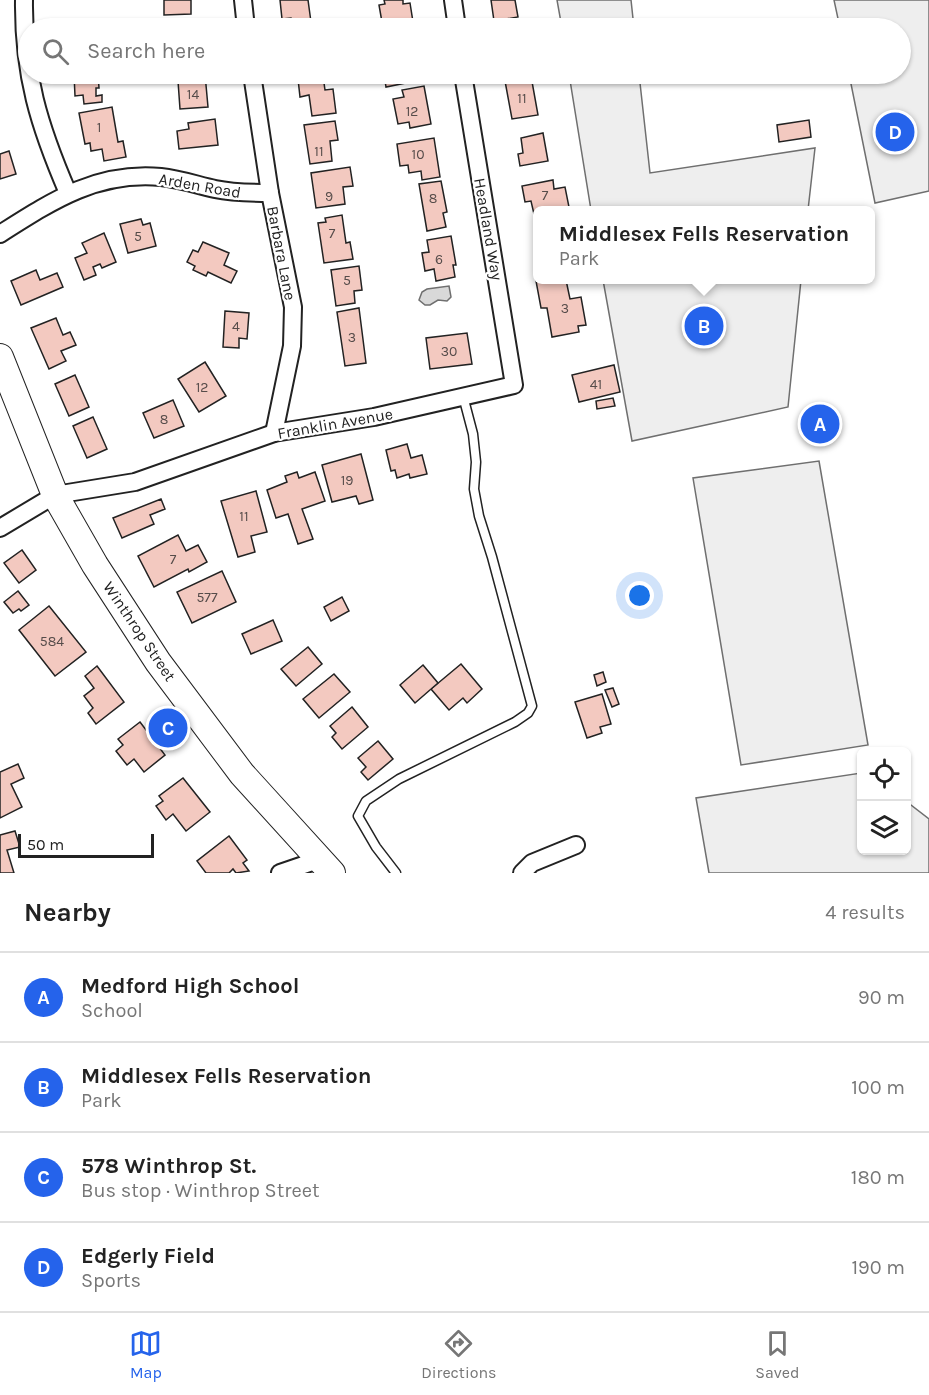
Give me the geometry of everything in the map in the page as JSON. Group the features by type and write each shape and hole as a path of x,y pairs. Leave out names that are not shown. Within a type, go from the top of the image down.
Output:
{"main road":[{"name":"Winthrop Street","path":"0,357 55,495 95,565 159,662 242,774 325,866"}],"street":[{"path":"24,0 24,18"},
{"path":"243,0 245,18"},
{"path":"453,0 456,18"},
{"path":"31,84 48,147 68,193"},
{"name":"Barbara Lane","path":"254,84 270,193 290,289 293,317 292,346 274,433"},
{"name":"Headland Way","path":"465,84 514,384"},
{"name":"Arden Road","path":"0,234 68,193 105,180 139,177 181,180 243,194 270,193"},
{"name":"Franklin Avenue","path":"55,495 135,482 274,433 374,417 514,384"},
{"path":"0,528 55,495"},
{"path":"522,873 532,863 576,845"},
{"path":"280,873 325,866"}],"lane":[{"path":"396,873 376,847 358,816 366,801 399,779 515,722 528,713 532,706 479,516 474,489 476,462 473,434 463,396"}],"shaded area":[{"path":"557,0 631,0 633,18 560,18"},
{"path":"834,0 929,0 929,191 875,203 851,84 911,84 911,18 838,18"},
{"path":"571,84 640,84 650,173 815,148 808,206 590,206"},
{"path":"604,284 801,284 788,407 632,441"},
{"path":"449,286 451,297 447,301 438,300 425,305 419,300 422,292 427,289"},
{"path":"819,461 868,745 741,765 693,478"},
{"path":"857,774 857,855 911,855 911,805 929,819 929,873 709,873 696,798"}],"building":[{"path":"164,0 191,0 191,14 164,15"},
{"path":"280,0 308,0 310,18 282,18"},
{"path":"384,0 403,0 403,4 410,3 412,18 381,18 379,5 385,4"},
{"path":"491,0 515,0 518,17 494,18"},
{"path":"74,84 99,84 96,96 102,95 102,102 84,104 83,95 75,96"},
{"path":"178,84 206,84 208,107 180,109"},
{"path":"299,84 324,84 325,90 333,89 336,113 312,116 309,95 300,97"},
{"path":"386,84 401,84 386,87"},
{"path":"506,84 532,84 538,115 512,119"},
{"path":"424,86 431,124 410,128 409,122 398,124 393,99 404,97 402,90"},
{"path":"112,107 118,142 123,141 126,157 104,161 102,149 91,151 90,143 85,144 79,113"},
{"path":"215,119 218,145 179,149 177,131 189,129 188,123"},
{"path":"809,120 811,137 779,142 777,125"},
{"path":"335,121 338,140 330,141 332,161 310,164 304,125"},
{"path":"543,133 548,161 520,166 518,154 523,153 521,138"},
{"path":"434,138 440,177 422,180 421,171 409,173 408,165 400,166 397,144"},
{"path":"9,151 16,174 0,179 0,154"},
{"path":"350,167 353,186 343,187 345,204 316,208 311,173"},
{"path":"553,180 554,189 565,187 569,206 533,206 533,210 531,201 525,202 522,186"},
{"path":"441,181 447,212 443,213 446,227 427,231 419,184"},
{"path":"342,215 346,243 350,242 353,259 324,263 318,223 326,222 325,218"},
{"path":"141,219 143,225 150,223 156,246 128,253 120,224"},
{"path":"104,233 116,262 102,268 100,264 93,267 96,275 84,280 75,258 87,253 82,243"},
{"path":"451,236 456,265 453,265 455,277 436,281 434,269 425,271 422,253 429,252 427,240"},
{"path":"203,242 229,253 224,265 237,271 231,283 208,272 206,276 193,270 195,266 187,262 193,250 198,252"},
{"path":"359,266 362,290 354,291 355,303 336,306 331,270"},
{"path":"36,270 40,280 57,273 63,287 21,305 11,281"},
{"path":"537,284 567,284 570,299 581,297 586,325 578,326 579,332 552,337 547,308 541,308"},
{"path":"359,308 366,363 345,366 337,312"},
{"path":"225,311 249,313 247,339 239,338 239,348 223,347"},
{"path":"56,318 63,335 70,332 76,345 61,351 66,361 49,369 31,328"},
{"path":"467,333 472,364 430,369 426,338"},
{"path":"205,362 226,396 199,412 178,379"},
{"path":"614,365 620,392 579,402 572,375"},
{"path":"75,375 89,407 69,416 55,384"},
{"path":"613,398 615,406 597,409 596,401"},
{"path":"173,400 184,426 154,438 143,413"},
{"path":"93,417 107,449 87,458 73,426"},
{"path":"407,444 411,458 422,455 427,474 410,478 409,474 397,478 395,470 391,471 386,450"},
{"path":"361,454 373,500 359,504 356,496 332,502 322,465"},
{"path":"297,472 299,478 315,472 325,501 302,509 313,539 298,544 288,514 276,518 267,490 287,482 285,476"},
{"path":"256,491 267,532 251,536 255,552 238,557 221,501"},
{"path":"161,499 165,509 150,515 154,524 122,538 113,518"},
{"path":"178,535 186,551 198,545 207,562 154,587 138,556"},
{"path":"22,550 36,570 19,583 4,563"},
{"path":"222,571 236,602 192,623 177,592"},
{"path":"18,591 29,605 13,613 4,602"},
{"path":"342,597 349,611 331,621 324,607"},
{"path":"49,606 86,652 55,676 19,630"},
{"path":"273,620 282,641 251,654 242,634"},
{"path":"308,647 322,664 296,686 281,669"},
{"path":"461,664 482,689 467,703 463,698 449,710 431,689"},
{"path":"423,665 438,683 415,703 400,685"},
{"path":"97,666 124,702 96,724 88,713 93,708 84,696 94,688 85,676"},
{"path":"603,672 606,682 597,686 594,675"},
{"path":"334,674 350,692 319,718 303,699"},
{"path":"613,688 619,704 612,707 605,690"},
{"path":"602,694 611,724 600,727 602,733 587,738 575,702"},
{"path":"352,707 368,727 342,749 332,737 336,733 330,726"},
{"path":"140,722 165,755 144,772 134,759 127,765 116,751 123,745 118,739"},
{"path":"378,741 393,759 368,780 361,772 366,767 358,758"},
{"path":"18,764 24,778 11,784 22,807 0,818 0,772"},
{"path":"183,778 210,812 186,831 173,814 166,820 156,806 163,801 159,796"},
{"path":"15,831 20,847 7,850 14,873 0,873 0,835"},
{"path":"229,836 247,860 243,863 249,871 236,873 233,869 229,873 206,873 197,861"}],"place":[{"name":"Edgerly Field","path":"895,132"},
{"name":"Middlesex Fells Reservation","path":"704,326"},
{"name":"Medford High School","path":"820,424"},
{"name":"578 Winthrop St.","path":"168,728"}]}
